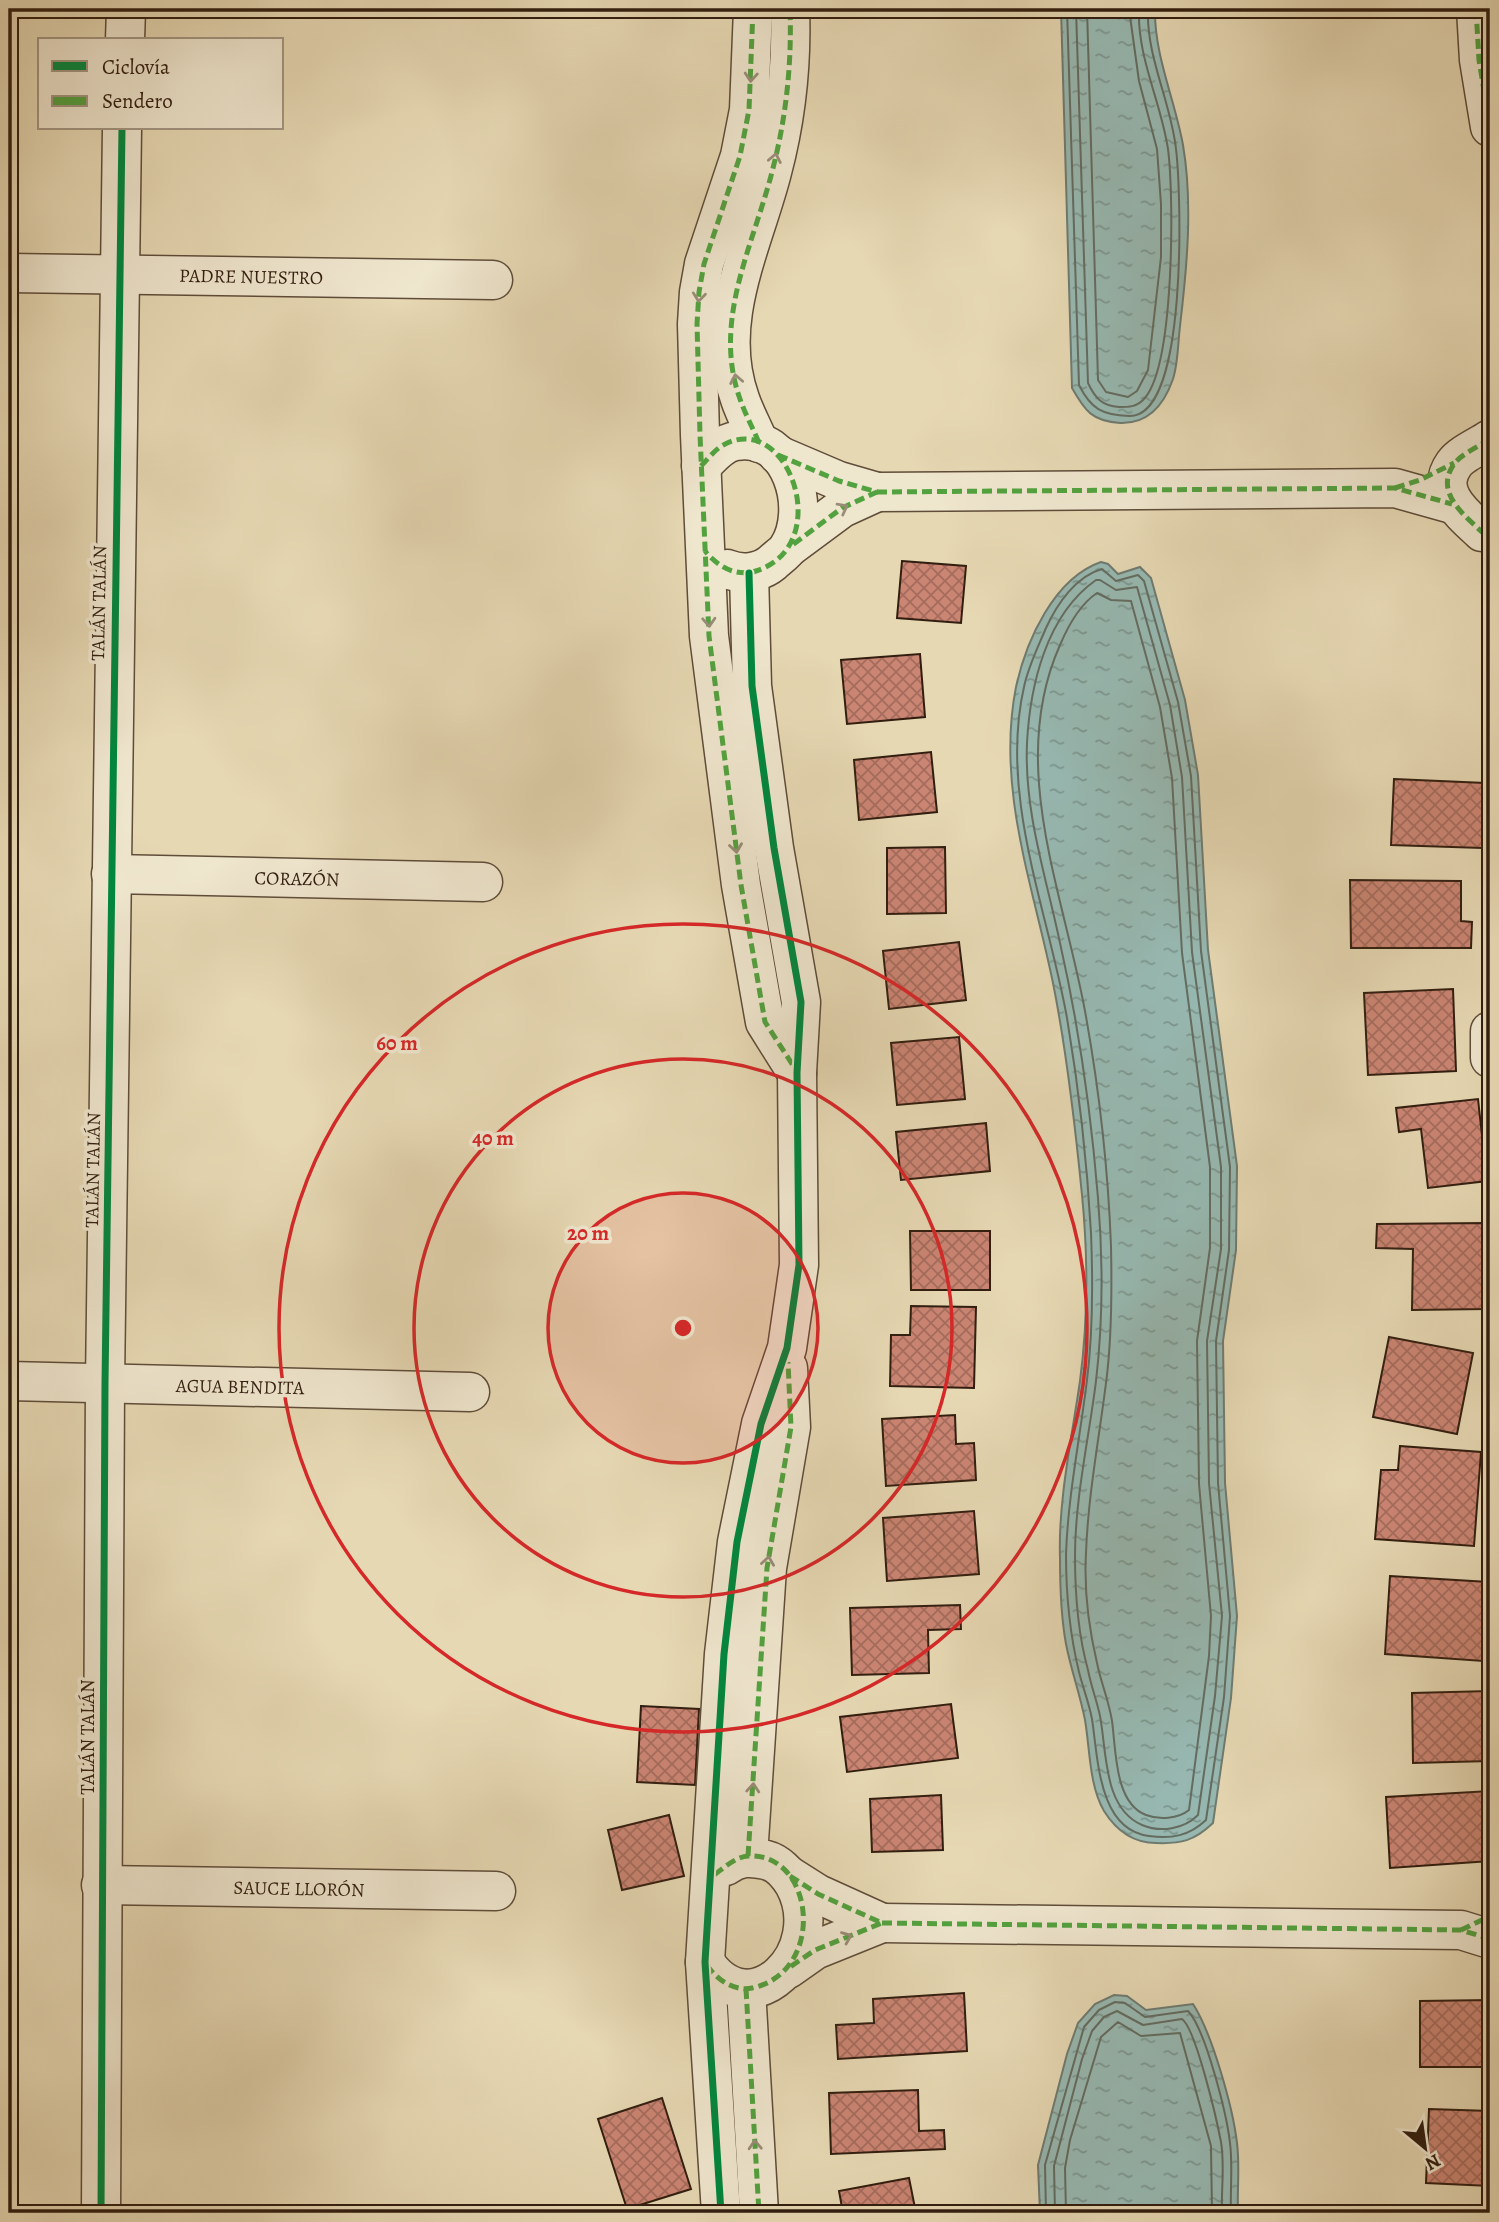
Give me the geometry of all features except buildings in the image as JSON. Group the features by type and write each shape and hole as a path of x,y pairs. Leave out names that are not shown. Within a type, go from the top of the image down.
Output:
{"street":[{"path":"125,9 125,38"},
{"path":"753,9 749,110 740,156 704,264 699,292 697,324 701,466 709,636 748,926 765,1022 797,1073"},
{"path":"788,548 800,503 794,477 769,449 739,398 731,354 733,305 743,259 772,173 786,102 790,9"},
{"path":"1476,9 1479,60 1490,127"},
{"name":"TALÁN TALÁN","path":"101,2213 105,1383 122,130"},
{"name":"PADRE NUESTRO","path":"9,272 493,280"},
{"path":"1395,488 1420,480 1454,463 1490,439"},
{"path":"701,466 719,448 735,441 769,449 839,481 877,492 1395,488 1452,504 1488,534"},
{"path":"1452,504 1448,482 1454,463"},
{"path":"705,551 723,567 749,573 767,568 788,548 842,508 877,492"},
{"path":"721,2213 705,1962 724,1654 737,1542 761,1424 787,1348 799,1265 797,1073 801,1002 774,848 752,686 749,573"},
{"name":"CORAZÓN","path":"111,874 483,882"},
{"path":"1490,1031 1490,1058"},
{"path":"748,1856 767,1568 791,1427 787,1348"},
{"name":"AGUA BENDITA","path":"9,1381 470,1392"},
{"path":"711,1878 732,1862 748,1856 772,1861 818,1894 883,1923"},
{"path":"788,1875 802,1899 806,1925 788,1969"},
{"name":"SAUCE LLORÓN","path":"102,1885 496,1891"},
{"path":"705,1962 721,1980 746,1989 764,1986 815,1950 883,1923 1481,1928"},
{"path":"746,1989 759,2213"}],"water":[{"path":"1061,9 1155,9 1161,60 1183,145 1188,190 1188,236 1176,367 1160,405 1147,416 1130,422 1110,422 1096,417 1081,403 1072,388"},
{"path":"1101,562 1108,564 1118,574 1140,567 1151,578 1185,700 1198,775 1208,950 1237,1166 1236,1250 1223,1341 1225,1483 1237,1616 1231,1698 1213,1823 1193,1838 1173,1843 1140,1841 1133,1838 1114,1824 1104,1811 1095,1790 1085,1720 1064,1634 1060,1536 1063,1492 1085,1335 1084,1218 1062,1036 1020,836 1011,762 1011,725 1016,687 1035,631 1056,596 1069,582 1084,570"},
{"path":"1114,1995 1127,1996 1146,2010 1193,2004 1221,2071 1235,2128 1238,2152 1238,2213 1040,2213 1038,2165 1067,2054 1078,2023 1095,2004"}],"marked path":[{"path":"753,9 749,110 740,156 704,264 699,292 697,324 700,435 709,636 741,885 765,1022 796,1070"},
{"path":"759,443 740,399 733,370 733,312 738,284 772,172 781,132 789,71 790,9"},
{"path":"1476,9 1479,60 1490,127"},
{"path":"701,466 720,447 744,439 765,445 782,460 794,483 798,509 794,535 781,556 756,571 735,572 716,562 705,551"},
{"path":"1490,439 1457,460 1447,484 1449,493 1460,510 1482,532 1490,533"},
{"path":"778,455 839,481 877,492 842,508 791,546"},
{"path":"1395,488 1420,480 1454,463"},
{"path":"877,492 1395,488 1452,504"},
{"path":"1490,1031 1490,1058"},
{"path":"748,1856 767,1568 791,1427 788,1362"},
{"path":"707,1965 720,1979 739,1988 752,1988 776,1978 792,1960 801,1938 803,1914 798,1892 787,1873 770,1860 743,1857 711,1877"},
{"path":"790,1876 818,1894 882,1923 815,1950 790,1967"},
{"path":"1461,1930 1490,1916"},
{"path":"882,1923 1461,1930 1490,1939"},
{"path":"746,1989 759,2213"}],"cycle path":[{"path":"101,2213 105,1383 122,130"},
{"path":"721,2213 705,1962 724,1654 737,1542 761,1424 787,1348 799,1265 797,1073 801,1002 774,848 752,686 749,573"}]}
